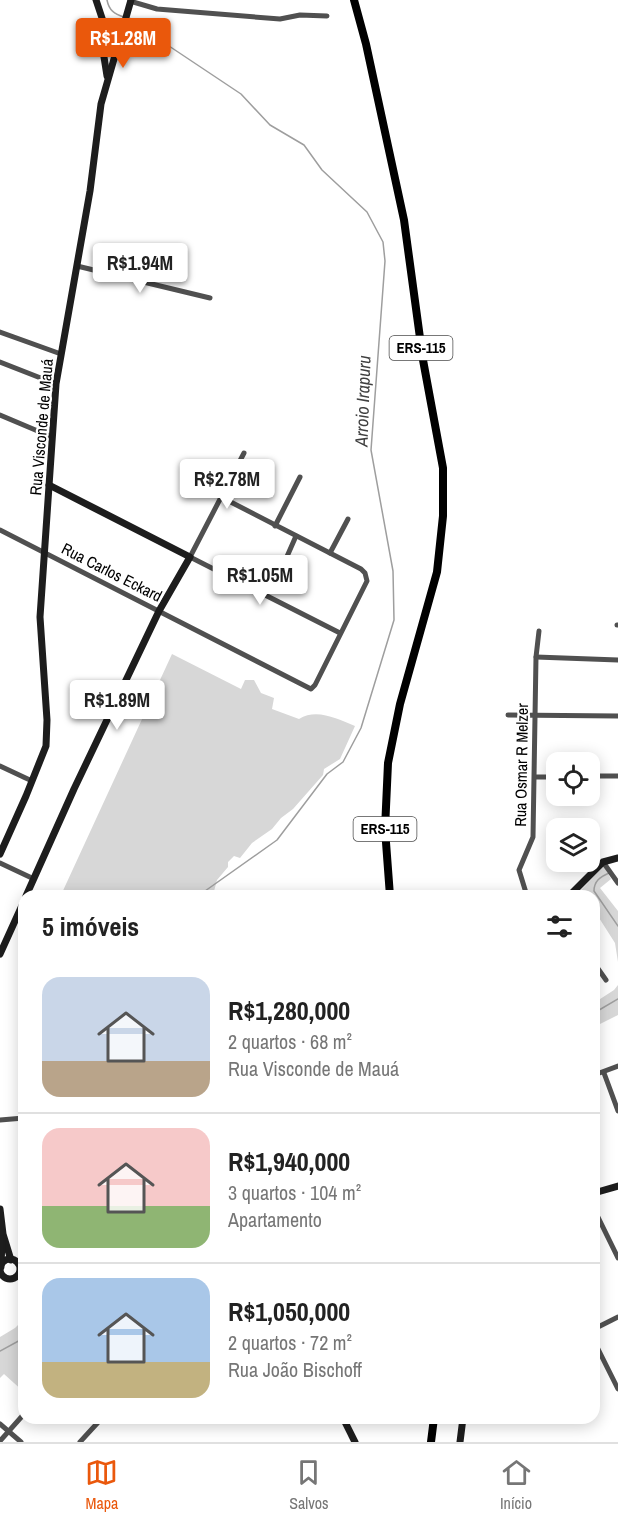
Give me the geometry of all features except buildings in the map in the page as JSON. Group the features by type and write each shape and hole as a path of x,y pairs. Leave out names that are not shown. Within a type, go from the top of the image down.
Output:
{"main road":[{"path":"96,0 104,24 104,57 108,79"},
{"name":"ERS-115","path":"354,0 366,44 404,220 423,360 443,468 443,516 438,564 395,723 388,763 384,829 389,890"},
{"name":"Rua Visconde de Mauá","path":"0,854 44,755 47,734 40,617 56,384 90,191 101,104 130,2"},
{"path":"29,890 159,611 190,557 49,485"},
{"path":"575,890 618,858"},
{"path":"0,954 18,914"},
{"path":"600,1191 618,1186"},
{"path":"0,1209 3,1234 0,1270 3,1276 10,1279"},
{"path":"0,1270 4,1262 17,1261 3,1234"},
{"path":"1,1285 18,1275"},
{"path":"347,1424 355,1442"},
{"path":"431,1442 433,1424"},
{"path":"460,1442 462,1424"}],"street":[{"path":"130,2 157,9 280,20 300,15 327,16"},
{"path":"77,266 210,298"},
{"path":"0,332 60,354"},
{"path":"0,362 56,384"},
{"path":"0,415 52,437"},
{"path":"221,497 365,573 367,581 340,633 190,557 221,497 244,453"},
{"path":"275,526 300,477"},
{"path":"330,553 348,519"},
{"name":"Rua Carlos Eckard","path":"0,530 308,689 313,688 340,633"},
{"path":"285,561 296,536"},
{"name":"Rua Osmar R Melzer","path":"525,890 519,870 533,837 536,657 539,631"},
{"path":"536,657 618,660"},
{"path":"508,716 618,716"},
{"path":"0,766 32,781"},
{"path":"600,776 618,776"},
{"path":"535,777 546,777"},
{"path":"0,863 34,879"},
{"path":"605,866 618,884"},
{"path":"600,972 606,980"},
{"path":"600,1073 618,1066"},
{"path":"604,1072 618,1111"},
{"path":"0,1120 18,1118"},
{"path":"600,1221 618,1258"},
{"path":"600,1326 618,1317"},
{"path":"600,1353 618,1389"},
{"path":"0,1441 18,1421"},
{"path":"0,1424 21,1442"},
{"path":"80,1442 96,1424"}],"shaded area":[{"path":"172,654 241,689 245,680 254,680 261,693 274,698 272,709 299,719 313,714 334,718 355,726 340,759 324,769 323,775 272,829 252,843 240,858 234,856 228,862 228,867 217,880 214,890 63,890"},
{"path":"604,866 611,879 600,888 618,911 618,962 615,943 600,919 600,890 581,890"},
{"path":"618,985 618,1015 600,1024 600,999"},
{"path":"18,1325 18,1387 4,1374 0,1378 0,1337"}],"waterway":[{"name":"Arroio Irapuru","path":"107,0 112,11 124,17"},
{"name":"Arroio Irapuru","path":"128,18 135,20 169,46 241,94 270,125 304,145 322,170 367,212 383,242 385,261 371,450 393,571 394,620 361,728 343,762 327,774 277,840 206,890"},
{"path":"594,890 598,880 609,873"},
{"path":"600,900 618,926"},
{"path":"600,1010 618,999"},
{"path":"0,1351 18,1341"}]}
